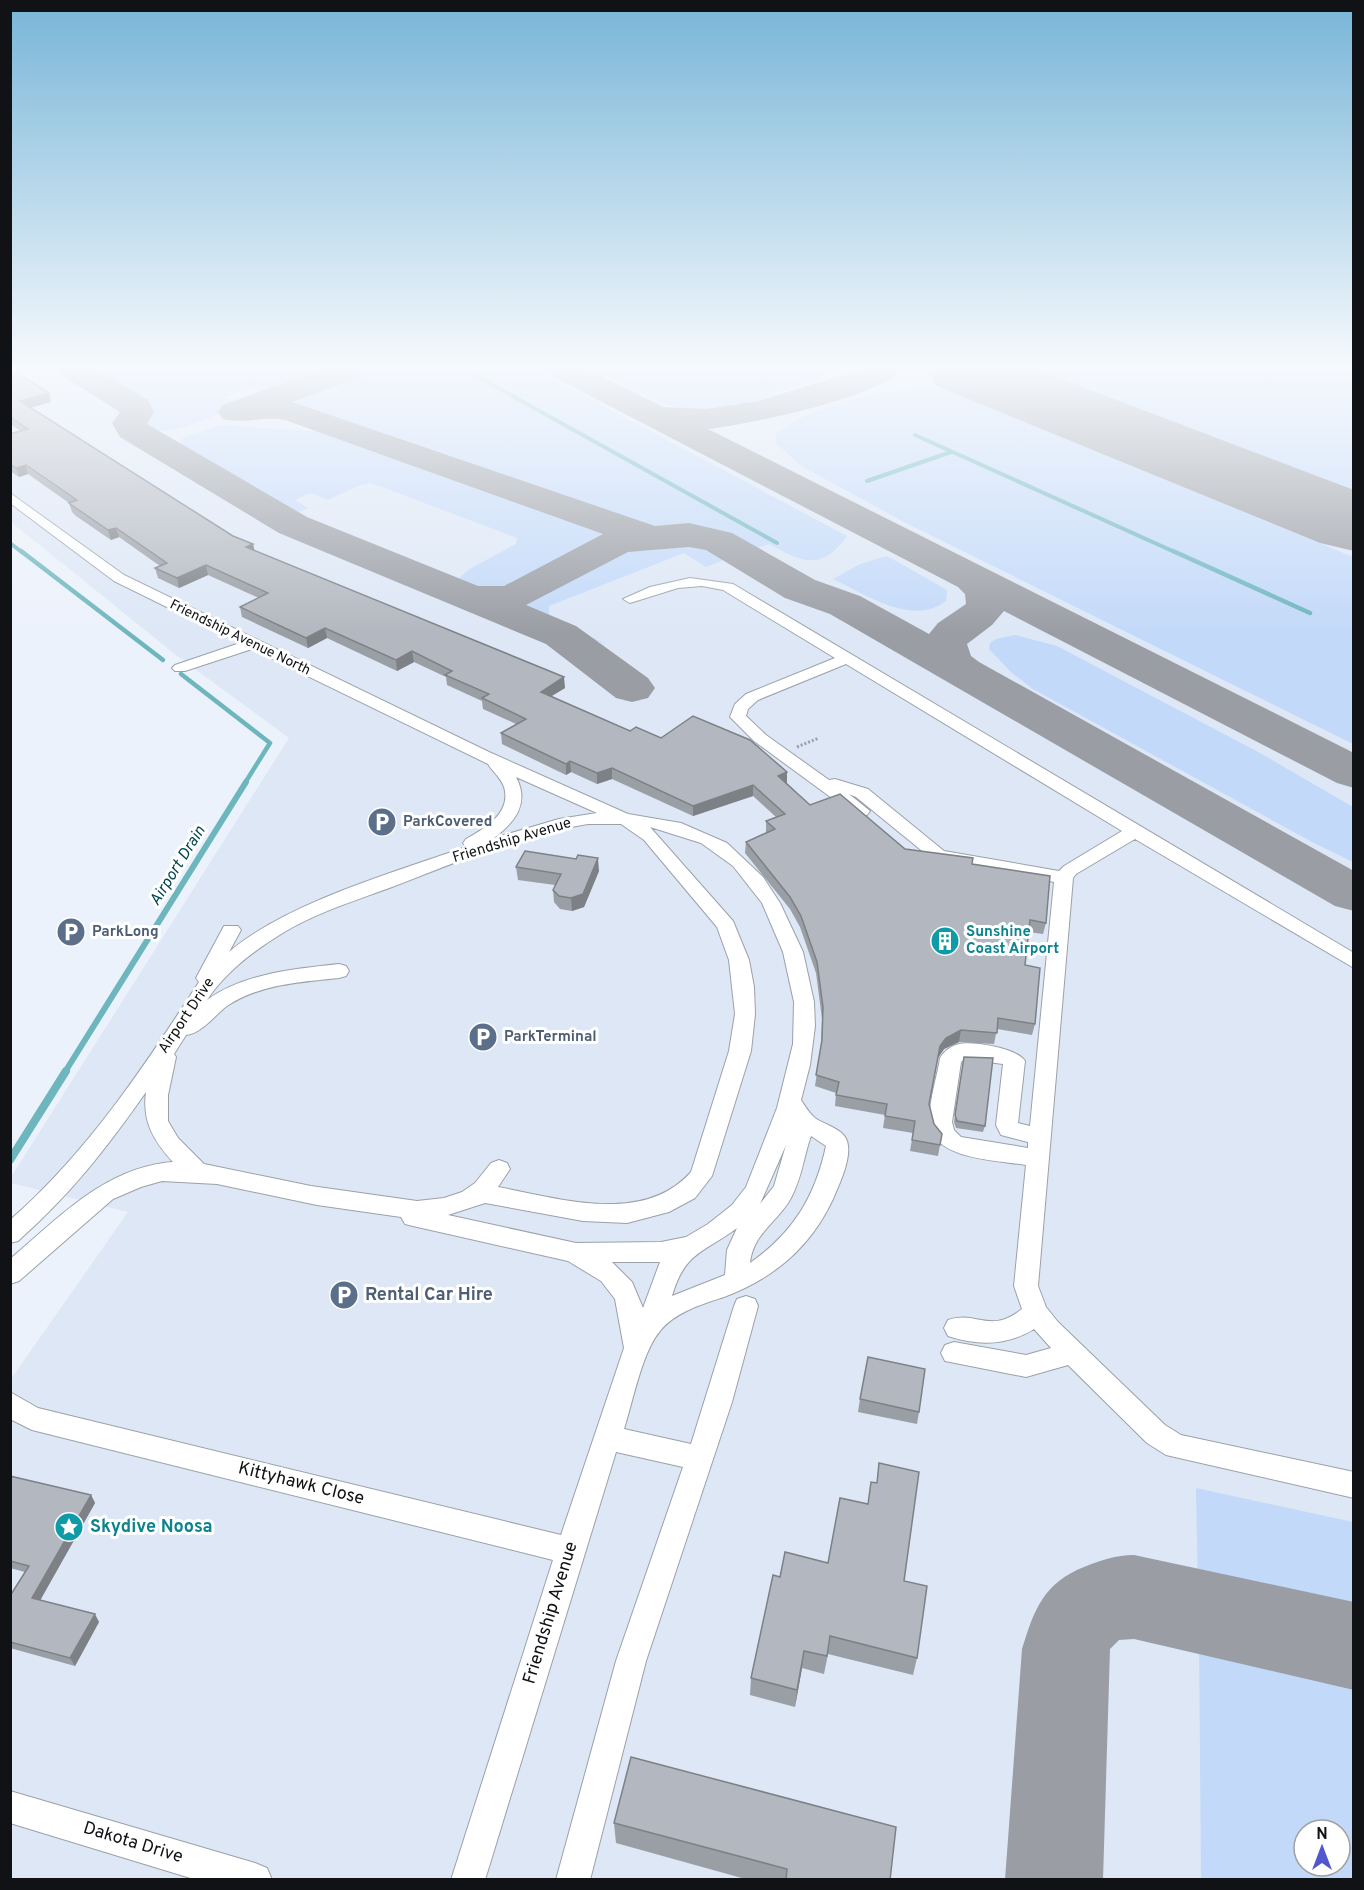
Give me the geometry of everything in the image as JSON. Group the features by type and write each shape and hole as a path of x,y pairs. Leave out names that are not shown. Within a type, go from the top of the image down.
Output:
{"street":[{"name":"Friendship Avenue North","path":"10,497 119,578 483,756 621,819"},
{"path":"630,599 686,581 713,582 728,587 1353,962"},
{"path":"237,636 175,666 252,644"},
{"path":"847,658 752,697 741,707 738,717 760,738 820,780 911,854 938,855 1064,878"},
{"name":"Friendship Avenue North","path":"419,870 481,838 507,817 515,800 511,781 497,765 483,756"},
{"path":"472,1196 485,1194 583,1212 627,1214 662,1205 687,1192 701,1176 740,1051 745,1014 744,987 739,960 731,936 718,915 650,836 642,829 621,819"},
{"name":"Friendship Avenue","path":"419,870 545,828 585,820 621,819 660,825 713,842 740,864 770,902 790,944 805,1007 804,1040 796,1109 752,1199 741,1212 680,1252 666,1272 651,1323 637,1348 570,1551 468,1880"},
{"path":"1136,831 1070,870 1064,878 1026,1286 1036,1312 1072,1353 1148,1427 1176,1446 1353,1485"},
{"name":"Airport Drive","path":"10,1234 50,1199 77,1169 168,1046 210,980 225,965 280,926 419,870"},
{"path":"189,1010 231,930"},
{"path":"197,1172 170,1147 156,1122 154,1097 168,1046 218,1000 262,982 339,971"},
{"path":"262,982 275,981 289,984 298,992"},
{"path":"962,1051 1008,1057 1014,1061 1007,1125 1009,1129 1039,1147 955,1144 944,1134 941,1122 951,1058 962,1051"},
{"path":"651,1323 666,1309 737,1281 783,1254 802,1233 821,1200 837,1146 831,1135 811,1127 796,1109"},
{"path":"737,1281 738,1259 744,1239 767,1216 781,1196 788,1180 796,1109"},
{"path":"306,1194 417,1210 444,1207 483,1189 499,1168"},
{"path":"10,1274 105,1193 122,1184 161,1172 197,1172"},
{"name":"Friendship Avenue","path":"197,1172 573,1252 595,1262 612,1275 623,1288 630,1306 637,1348"},
{"name":"Friendship Avenue","path":"573,1252 661,1252 698,1242"},
{"path":"573,1880 631,1661 719,1402 747,1306"},
{"path":"1036,1312 1019,1327 1006,1333 955,1341 1026,1366 1072,1353"},
{"name":"Kittyhawk Close","path":"18,1414 570,1551"},
{"path":"609,1438 699,1458"},
{"name":"Dakota Drive","path":"10,1807 255,1880"}],"shaded area":[{"name":"Sunshine Coast Airport","path":"11,457 1353,457 1353,1879 11,1879 11,1379 128,1212 11,1183 11,1177 289,738 176,655 11,522"},
{"path":"193,457 408,457 600,525 608,535 512,589 496,593 482,593 453,584 468,570 516,544 517,538 371,483 360,485 328,500 311,493 295,500 308,508 291,516"},
{"path":"434,457 699,457 847,536 829,555 811,560 792,556 769,544 749,551 708,531 648,532"},
{"path":"791,457 1113,457 1353,557 1353,744 906,523 803,467"},
{"path":"1262,457 1353,457 1353,492"},
{"path":"670,541 695,542 729,558 706,567 684,553 549,606 549,615 607,645 526,611 526,603 531,597 616,549 630,545"},
{"path":"887,556 942,587 947,591 946,601 933,608 918,611 904,609 874,599 833,579 860,564"},
{"path":"1015,635 1057,646 1260,753 1353,807 1353,862 1312,842 1033,689 1012,673 989,649 990,643 996,639"},
{"path":"1196,1488 1353,1522 1353,1628 1198,1594"},
{"path":"1199,1633 1353,1666 1353,1879 1201,1879"}],"building":[{"path":"10,457 109,457 233,536 253,544 246,547 564,677 541,692 630,731 636,727 661,738 693,716 750,740 787,772 778,776 810,805 840,794 905,849 973,858 972,864 1050,876 1046,923 1030,920 1025,965 1040,968 1035,1024 998,1018 997,1033 961,1030 946,1038 940,1046 929,1104 934,1124 942,1134 940,1145 912,1140 915,1121 885,1116 887,1104 836,1095 839,1082 816,1075 822,1040 823,1007 817,962 801,916 790,897 746,842 775,829 766,821 785,814 753,785 693,806 612,768 597,773 570,761 566,764 501,733 526,719 482,698 489,694 445,675 452,671 412,651 396,660 325,628 306,638 240,607 268,593 206,565 177,578 155,568 167,563 116,528 108,530 73,506 69,503 77,500 26,465 16,468 10,464"},
{"path":"525,851 576,859 578,855 598,858 583,894 571,898 559,896 553,890 561,874 516,867"},
{"path":"964,1057 993,1058 985,1126 957,1121 955,1115"},
{"path":"868,1357 925,1369 919,1412 860,1399"},
{"path":"879,1463 919,1472 904,1581 927,1586 917,1658 830,1636 827,1656 804,1651 797,1690 751,1678 773,1575 780,1577 785,1552 828,1563 840,1498 868,1504 871,1482 877,1483"},
{"path":"10,1476 91,1495 32,1598 95,1614 70,1658 10,1642 10,1596 29,1566 10,1561"},
{"path":"631,1757 896,1827 890,1880 786,1880 787,1869 614,1823"}],"waterway":[{"path":"623,457 777,543"},
{"path":"867,481 936,457"},
{"path":"964,457 1177,553"},
{"name":"Airport Drain","path":"10,543 23,553"},
{"name":"Airport Drain","path":"21,551 163,660"},
{"path":"1173,551 1310,613"},
{"name":"Airport Drain","path":"181,674 270,743 245,783"},
{"name":"Airport Drain","path":"65,1072 246,782"},
{"name":"Airport Drain","path":"10,1160 66,1071"}],"taxiway":[{"path":"178,457 293,525 471,598"},
{"path":"421,457 648,537"},
{"path":"736,457 1354,773"},
{"path":"471,598 496,600 518,595 619,541 689,535 718,541 800,589 845,605 963,672"},
{"path":"963,672 951,661 945,644 959,627 977,616 987,605 985,591 973,579"},
{"path":"471,598 561,635 632,688"},
{"path":"963,672 1354,894"},
{"path":"1054,1880 1066,1649 1075,1625 1089,1609 1109,1599 1134,1597 1354,1646"}],"runway":[{"path":"1188,457 1354,523"}],"place":[{"name":"ParkCovered","path":"382,822"},
{"name":"ParkLong","path":"71,932"},
{"name":"Sunshine Coast Airport","path":"945,941"},
{"name":"ParkTerminal","path":"483,1037"},
{"name":"Rental Car Hire","path":"344,1295"},
{"name":"Skydive Noosa","path":"69,1527"}]}
